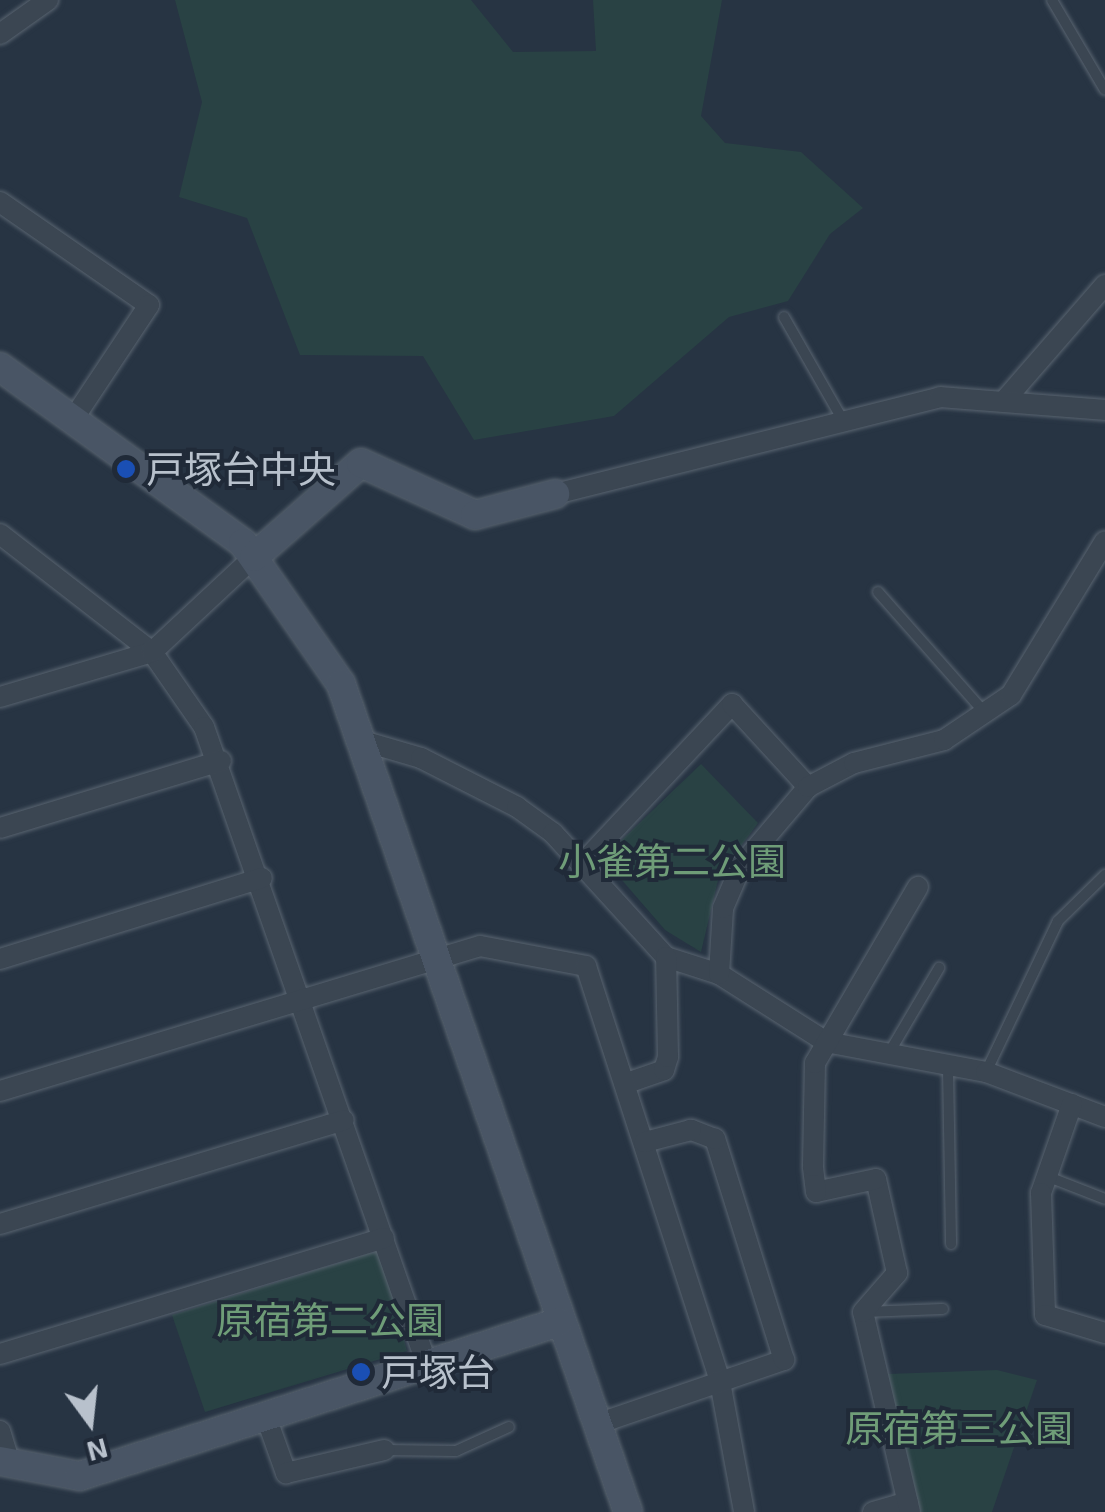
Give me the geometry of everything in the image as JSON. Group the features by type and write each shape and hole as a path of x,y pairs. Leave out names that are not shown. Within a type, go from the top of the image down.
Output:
{"street":[{"path":"0,34 48,0"},
{"path":"0,202 149,305 76,415"},
{"path":"1004,401 1105,285"},
{"path":"0,367 76,415 207,510 254,557 332,669 363,741 559,1322 628,1512"},
{"path":"0,696 152,652 360,463 475,515 940,398 1105,410"},
{"path":"719,974 723,908 742,866 808,787 844,767 944,740 986,715 1031,670 1105,540"},
{"path":"5,543 152,652 220,761 427,1365"},
{"path":"581,865 732,704 808,787"},
{"path":"363,741 421,758 517,807 581,865 666,957 719,974 826,1042 890,1053 948,1069 986,1072 1105,1117"},
{"path":"0,828 220,761"},
{"path":"0,959 262,878"},
{"path":"873,1512 909,1507 863,1312 897,1273 876,1179 816,1192 815,1063 918,887"},
{"path":"0,1091 480,946 586,966 627,1083 720,1382 744,1512"},
{"path":"627,1083 664,1070 668,1057 666,957"},
{"path":"1072,1104 1046,1176 1045,1314 1105,1333"},
{"path":"0,1224 344,1120"},
{"path":"597,1424 784,1360 715,1139 691,1130 645,1142"},
{"path":"0,1354 384,1238"},
{"path":"0,1431 5,1461 80,1476 559,1322"},
{"path":"265,1414 286,1473 384,1450"}],"lane":[{"path":"1052,0 1105,90"},
{"path":"784,317 844,423"},
{"path":"878,592 986,715"},
{"path":"986,1072 1058,922 1105,874"},
{"path":"890,1053 939,968"},
{"path":"948,1069 950,1244"},
{"path":"1046,1176 1105,1200"},
{"path":"863,1312 943,1310"},
{"path":"384,1450 456,1451 509,1427"}],"green space":[{"path":"175,0 471,0 513,52 596,51 593,0 722,0 701,116 725,143 801,152 863,208 830,234 788,301 729,317 614,416 474,440 423,356 300,355 247,218 179,197 202,102"},
{"name":"小雀第二公園","path":"701,764 758,823 719,876 701,952 665,930 603,858"},
{"name":"原宿第二公園","path":"380,1250 407,1351 205,1412 172,1315"},
{"name":"原宿第三公園","path":"997,1370 1037,1380 992,1512 920,1512 888,1374"}],"place":[{"name":"戸塚台中央","path":"126,469"},
{"name":"戸塚台","path":"361,1372"}]}
